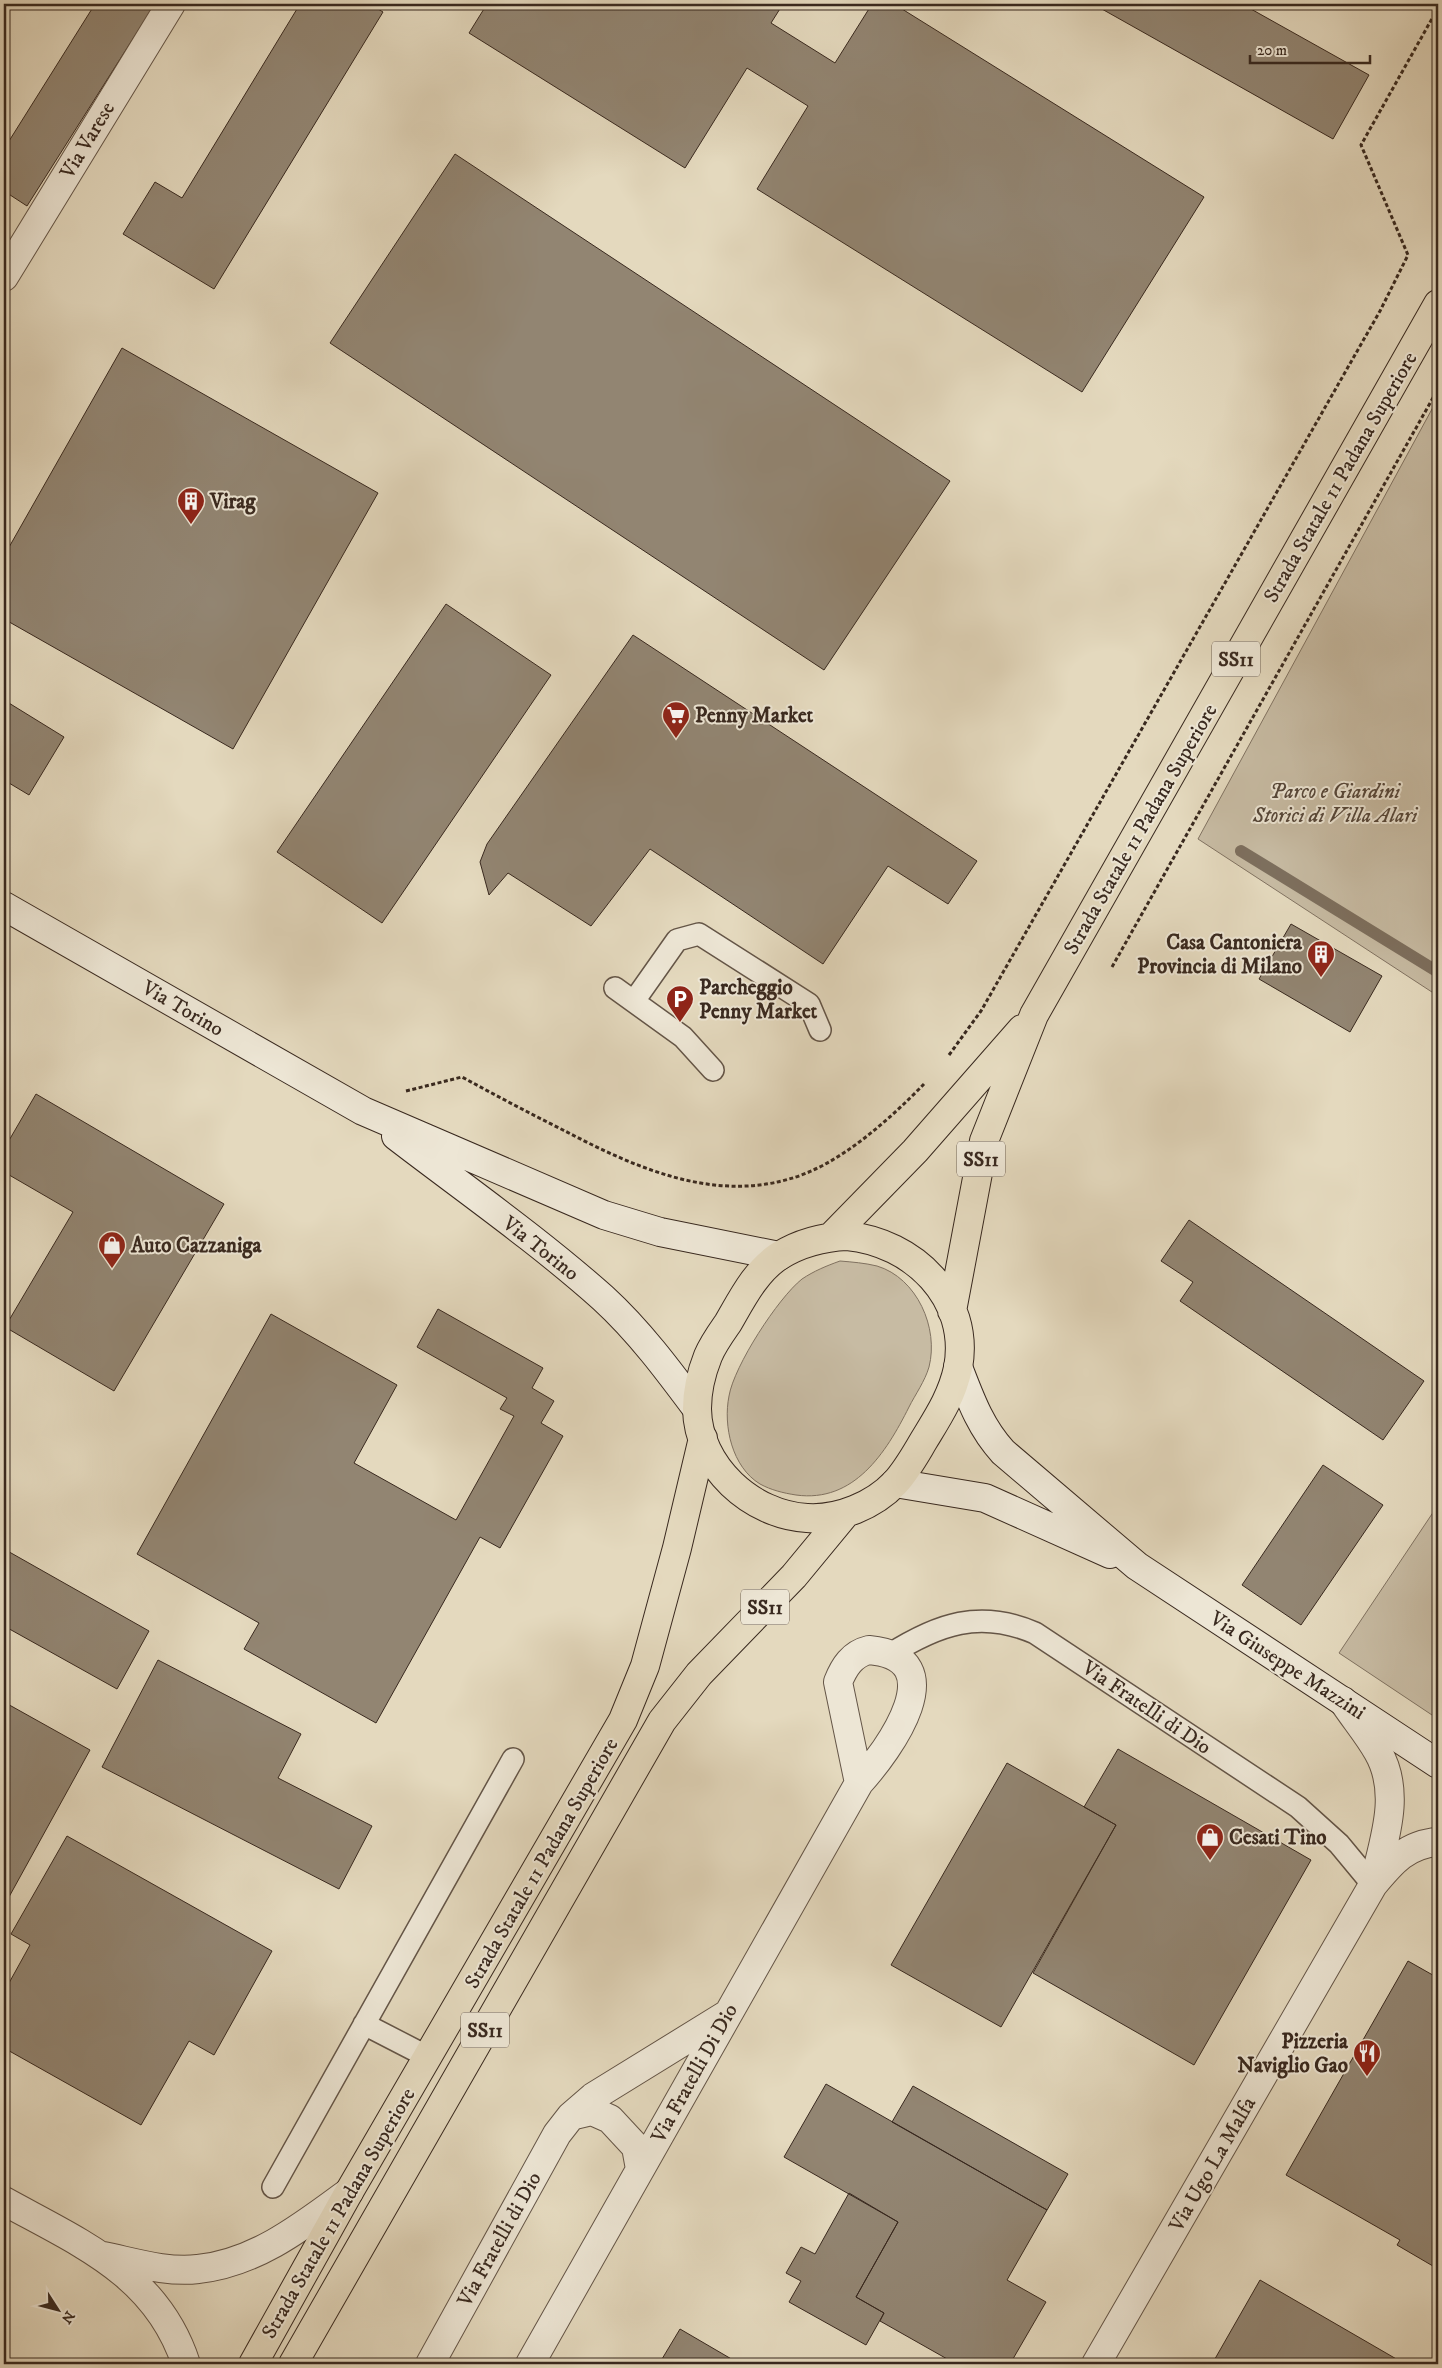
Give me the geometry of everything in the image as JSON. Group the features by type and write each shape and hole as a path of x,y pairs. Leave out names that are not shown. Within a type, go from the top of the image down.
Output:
{"main road":[{"name":"Strada Statale 11 Padana Superiore","path":"952,1312 984,1141 1034,1014 1438,304"},
{"name":"Strada Statale 11 Padana Superiore","path":"831,1237 915,1150 1034,1014"},
{"name":"Strada Statale 11 Padana Superiore","path":"831,1237 863,1238 894,1247 915,1261 934,1280 952,1312 959,1339 958,1367 949,1398 907,1468 895,1483 864,1505 846,1513 809,1518 790,1516 754,1503 725,1478 712,1459 703,1438 697,1409 703,1370 709,1354 752,1283 779,1256 803,1244 831,1237"},
{"name":"Strada Statale 11 Padana Superiore","path":"252,2364 630,1705 648,1657 677,1548 703,1438"},
{"name":"Strada Statale 11 Padana Superiore","path":"294,2364 662,1721 699,1674 794,1576 846,1513"}],"street":[{"name":"Via Varese","path":"4,277 171,4"},
{"name":"Via Torino","path":"4,906 363,1111 604,1215 660,1232 779,1256"},
{"name":"Via Torino","path":"363,1111 546,1251 603,1298 654,1352 697,1409"},
{"name":"Via Giuseppe Mazzini","path":"958,1367 975,1412 990,1438 1003,1452 1137,1566 1438,1764"},
{"name":"Via Giuseppe Mazzini","path":"895,1483 985,1498 1137,1566"},
{"path":"859,1783 838,1682 848,1663 861,1651 878,1650 889,1654"},
{"name":"Via Fratelli Di Dio","path":"530,2364 859,1783 873,1767 898,1730 909,1705 913,1690 913,1680 901,1660 889,1654"},
{"name":"Via Ugo La Malfa","path":"1343,1701 1378,1751 1384,1768 1390,1799 1389,1819 1373,1885"},
{"name":"Via Ugo La Malfa","path":"1096,2364 1373,1885 1392,1861 1403,1853 1416,1846 1438,1842"},
{"name":"Via Fratelli di Dio","path":"430,2364 557,2134 571,2116 593,2097 728,2013"},
{"name":"Via Fratelli di Dio","path":"571,2116 592,2111 610,2119 636,2147 640,2169"},
{"path":"104,2256 167,2268 196,2270 215,2266 260,2250 294,2233 349,2192"},
{"path":"4,2201 104,2256 152,2298 173,2332 186,2364"}],"lane":[{"path":"634,1001 677,940 699,934 809,1004 820,1030"},
{"path":"615,988 683,1037 713,1070"},
{"name":"Via Fratelli di Dio","path":"889,1654 926,1634 974,1620 987,1620 1018,1626 1035,1633 1298,1807 1339,1844 1373,1885"},
{"path":"273,2187 513,1759"},
{"path":"364,2024 428,2057"}],"path":[{"path":"949,1056 981,1011 1380,311 1408,255 1361,145 1438,8"},
{"path":"1112,967 1438,389"},
{"path":"402,1092 462,1077 623,1160 662,1174 697,1182 719,1186 753,1186 791,1179 850,1149 889,1118 931,1077"}],"green space":[{"name":"Parco e Giardini Storici di Villa Alari","path":"1438,398 1438,996 1198,839"},
{"path":"840,1261 877,1266 891,1272 914,1293 922,1306 931,1336 929,1367 890,1441 866,1471 851,1483 835,1491 817,1495 796,1495 773,1490 750,1477 736,1457 727,1420 729,1396 739,1368 748,1351 758,1333 781,1301 802,1279"},
{"path":"1438,1505 1438,1719 1339,1653"}],"building":[{"path":"95,4 155,4 27,206 4,191 4,149"},
{"path":"300,4 370,4 383,12 214,289 123,234 155,182 182,198"},
{"path":"487,4 783,4 771,23 835,63 872,4 894,4 1204,197 1082,392 757,189 808,106 747,68 685,168 469,33"},
{"path":"1093,4 1242,4 1369,75 1333,139"},
{"path":"455,154 950,481 824,670 330,343"},
{"name":"Virag","path":"122,348 378,493 233,749 4,619 4,556"},
{"path":"446,604 551,675 382,923 277,852"},
{"name":"Penny Market","path":"633,635 977,861 948,904 888,866 823,964 650,849 591,926 508,873 489,895 480,862 487,844"},
{"path":"4,700 64,737 29,795 4,780"},
{"name":"Casa Cantoniera Provincia di Milano","path":"1291,924 1382,976 1350,1032 1259,979"},
{"name":"Auto Cazzaniga","path":"36,1094 224,1204 114,1391 5,1327 73,1212 4,1172 4,1149"},
{"path":"1189,1220 1424,1381 1383,1440 1180,1301 1193,1282 1161,1261"},
{"path":"438,1309 543,1368 532,1388 554,1401 541,1423 563,1436 500,1548 480,1537 376,1723 244,1649 259,1623 137,1554 271,1314 397,1385 354,1463 456,1520 514,1416 500,1409 507,1398 417,1347"},
{"path":"1323,1465 1383,1505 1301,1625 1242,1585"},
{"path":"4,1549 149,1631 117,1689 4,1626"},
{"path":"158,1660 301,1734 278,1778 372,1826 339,1889 102,1767"},
{"path":"4,1702 90,1750 4,1906"},
{"path":"1118,1749 1311,1860 1194,2065 1033,1973 1116,1825 1084,1807"},
{"path":"1007,1763 1116,1825 1001,2027 891,1965"},
{"path":"67,1836 272,1951 214,2055 189,2041 141,2125 4,2048 4,1992 30,1945 11,1934"},
{"path":"1408,1961 1438,1978 1438,2269 1397,2245 1400,2240 1286,2175"},
{"path":"826,2084 1047,2210 1007,2280 1046,2302 1010,2364 956,2364 880,2321 884,2313 856,2297 898,2222 784,2157"},
{"path":"913,2086 1068,2174 1047,2210 892,2122"},
{"path":"849,2193 898,2222 856,2297 884,2313 866,2345 789,2302 801,2281 786,2273 801,2247 815,2254"},
{"path":"1260,2280 1405,2364 1212,2364"},
{"path":"680,2329 740,2364 659,2364"}],"waterway":[{"path":"1241,851 1438,972"}],"place":[{"name":"Virag","path":"191,525"},
{"name":"Penny Market","path":"676,739"},
{"name":"Casa Cantoniera Provincia di Milano","path":"1321,978"},
{"name":"Parcheggio Penny Market","path":"680,1023"},
{"name":"Auto Cazzaniga","path":"112,1269"},
{"name":"Cesati Tino","path":"1210,1861"},
{"name":"Pizzeria Naviglio Gao","path":"1367,2077"}]}
